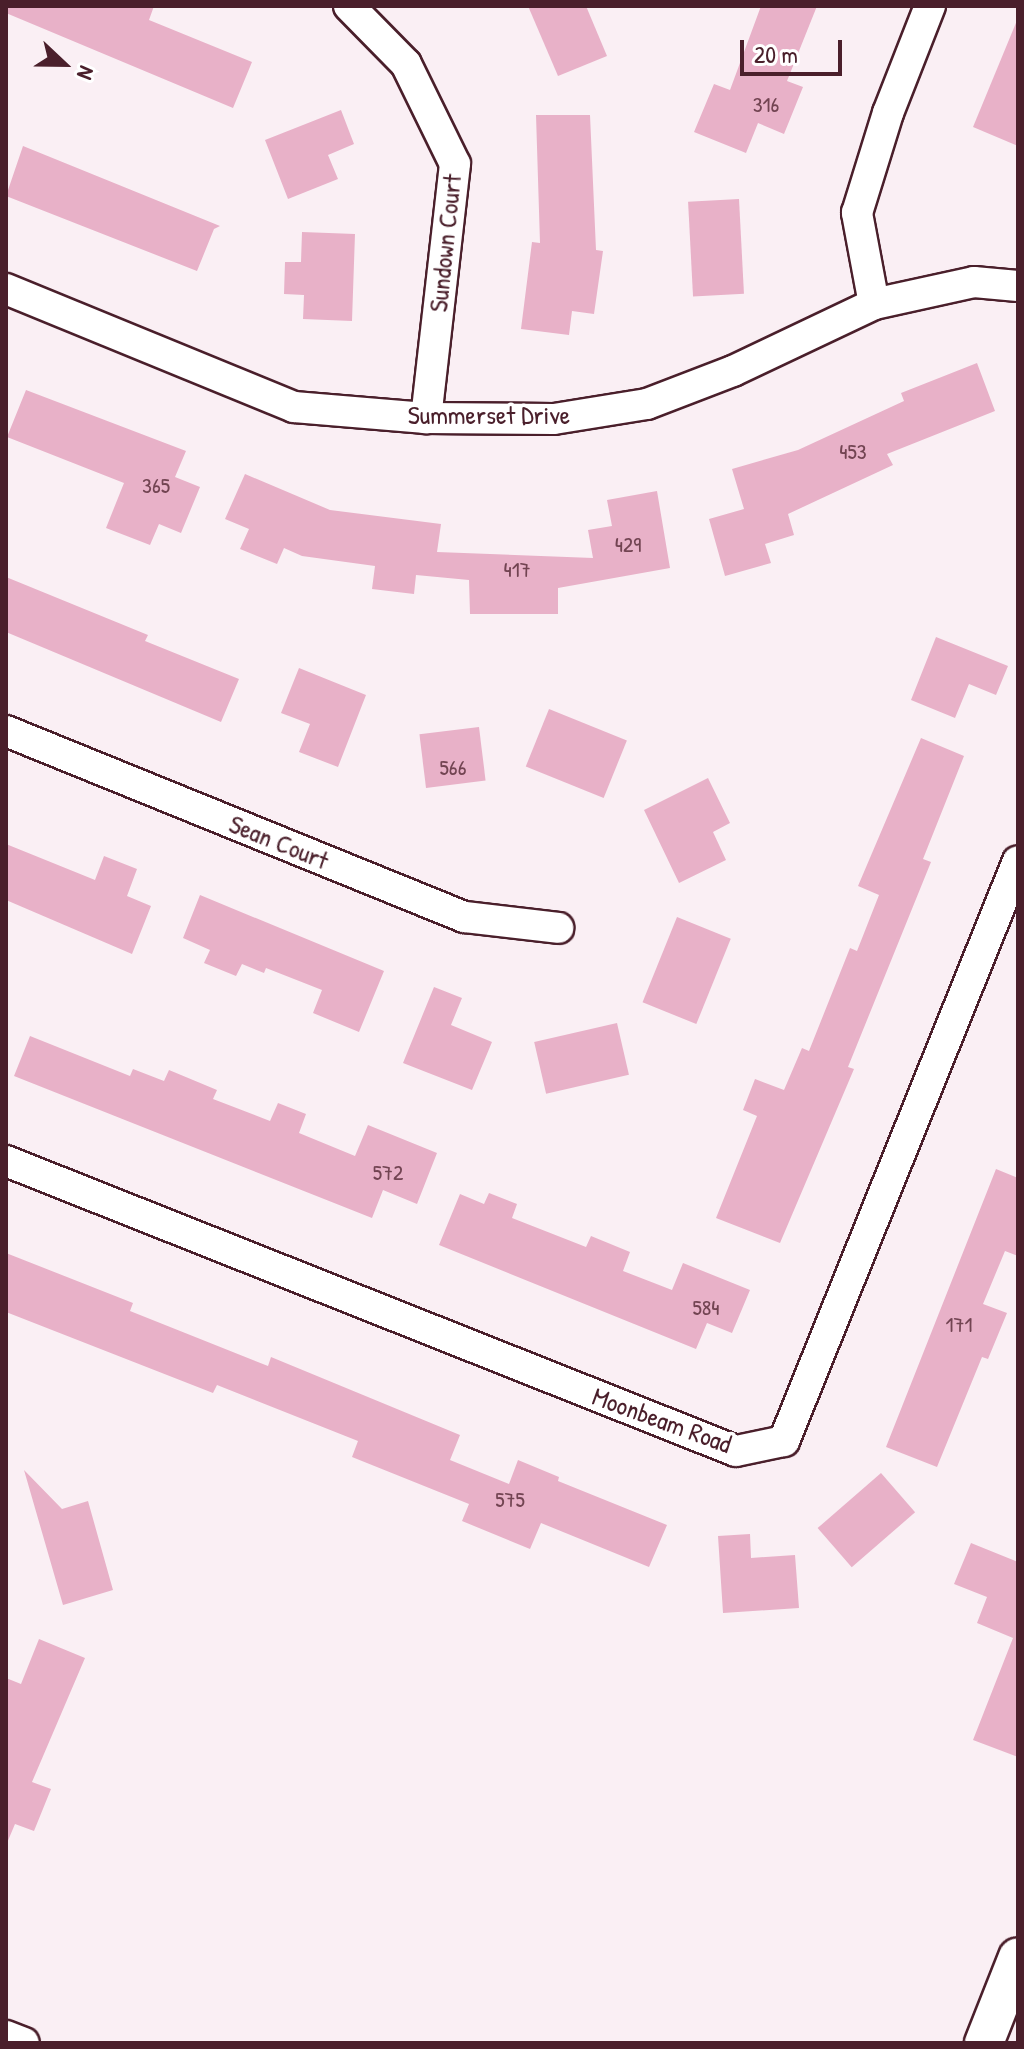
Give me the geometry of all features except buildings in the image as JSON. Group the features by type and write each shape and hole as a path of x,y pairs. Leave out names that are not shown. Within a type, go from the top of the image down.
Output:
{"street":[{"name":"Sundown Court","path":"349,6 406,64 455,164 426,418"},
{"path":"874,304 857,213 888,113 930,6"},
{"name":"Summerset Drive","path":"6,289 294,407 426,418 554,419 647,404 733,371 874,304 974,282 1018,286"},
{"name":"Sean Court","path":"6,731 465,917 558,928"},
{"name":"Moonbeam Road","path":"6,1161 736,1451 784,1441 1018,861"},
{"path":"984,2043 1018,1957"},
{"path":"6,2036 24,2043"}]}
